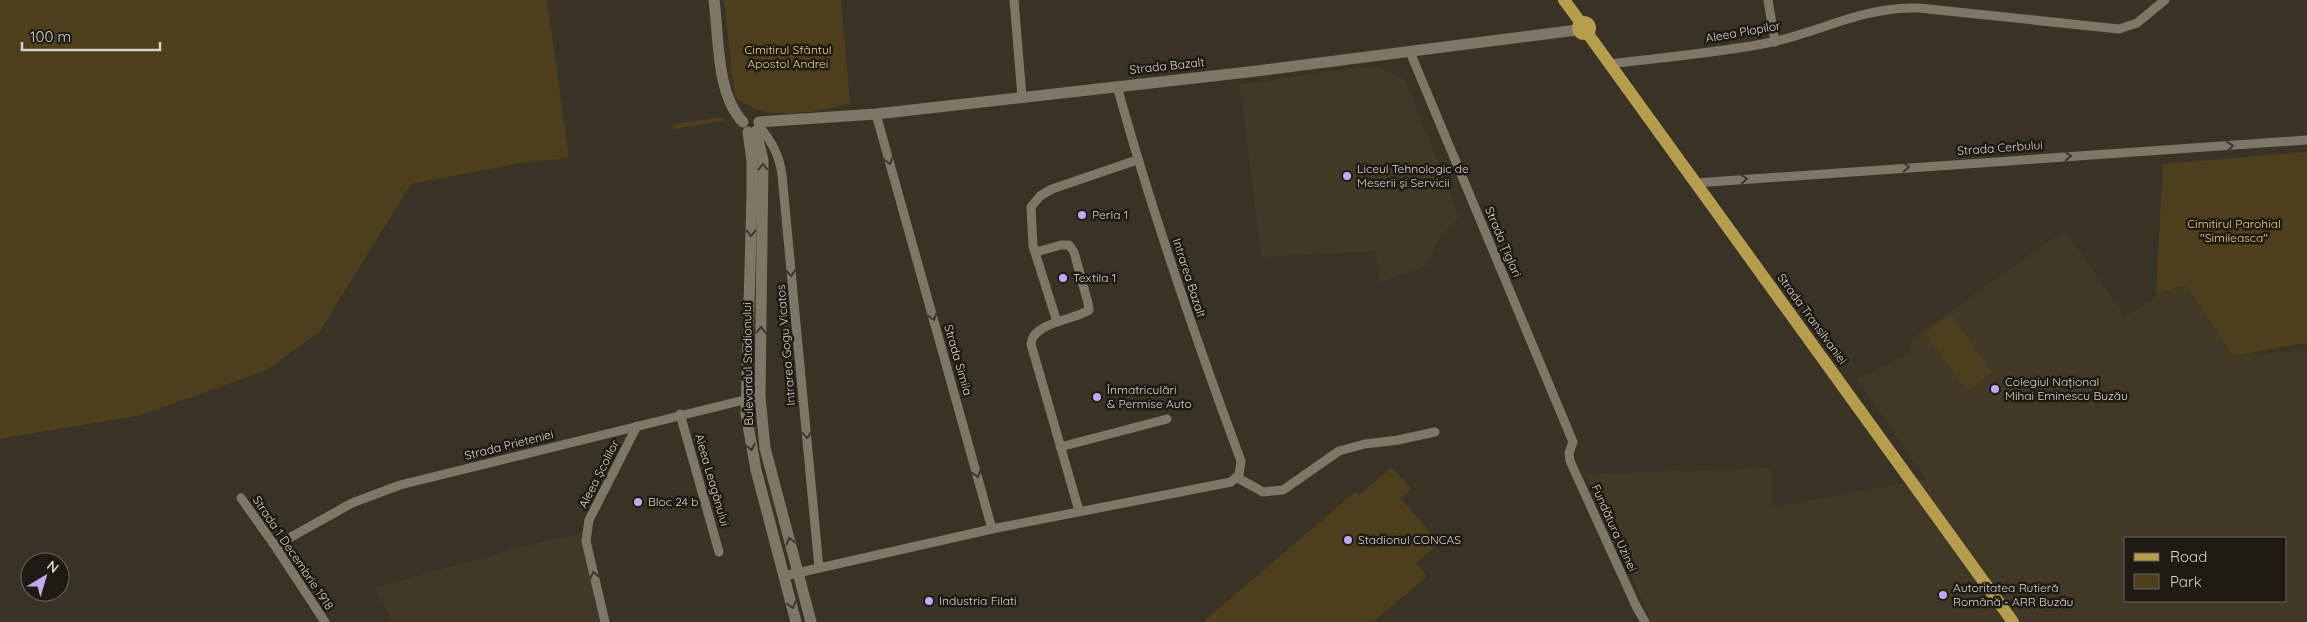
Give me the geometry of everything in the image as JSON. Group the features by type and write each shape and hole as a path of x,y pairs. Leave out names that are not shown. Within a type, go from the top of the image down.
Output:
{"main road":[{"path":"714,0 724,86 729,103 752,125"},
{"name":"Strada Transilvaniei","path":"1564,0 1582,29 1610,64 2013,622"},
{"name":"Strada Bazalt","path":"752,125 876,114 1410,52 1582,29"},
{"name":"Bulevardul Stadionului","path":"752,125 763,160 760,396 766,448 811,622"},
{"name":"Bulevardul Stadionului","path":"752,125 752,195 746,399 751,450 796,622"}],"street":[{"path":"1014,0 1022,97"},
{"path":"1768,0 1775,42"},
{"name":"Aleea Plopilor","path":"1610,64 1775,42 1877,10 1919,4 2119,29 2138,23 2165,0"},
{"name":"Strada Țiglari","path":"1410,52 1573,442"},
{"name":"Intrarea Bazalt","path":"1116,86 1137,160 1198,343 1241,461 1238,476"},
{"name":"Strada Simila","path":"876,114 992,528"},
{"name":"Intrarea Gogu Vicatos","path":"752,125 774,145 782,175 819,568"},
{"name":"Strada Cerbului","path":"1696,183 2307,140"},
{"path":"1057,322 1033,246 1031,207 1040,196 1052,189 1137,160"},
{"path":"1036,252 1068,245 1074,252 1089,310 1083,314 1057,322 1034,334 1031,344 1079,511"},
{"name":"Strada Prieteniei","path":"276,546 379,491 680,414 760,396"},
{"name":"Aleea Leagănului","path":"680,414 719,552"},
{"path":"1060,447 1167,419"},
{"name":"Aleea Școlilor","path":"605,622 586,541 587,530 589,520 638,426"},
{"path":"784,576 992,528 1231,482 1238,476 1263,492 1283,490 1339,451 1365,444 1398,440 1435,432"},
{"name":"Fundătura Uzinei","path":"1573,442 1569,453 1570,461 1636,606 1646,622"},
{"name":"Strada 1 Decembrie 1918","path":"241,498 276,546 325,622"}],"shaded area":[{"name":"Liceul Tehnologic de Meserii și Servicii","path":"1378,67 1405,80 1459,216 1439,238 1426,267 1380,282 1375,251 1261,257 1240,85 1354,68"},
{"path":"2065,230 2125,317 2153,300 2156,294 2186,285 2233,356 2307,350 2307,622 1652,622 1586,474 1772,468 1772,507 1926,479 1857,379 1909,352 1911,339"},
{"path":"580,534 601,622 393,622 374,588 541,542"}],"green space":[{"path":"0,0 547,0 569,158 520,163 411,184 320,331 267,370 138,416 0,439"},
{"name":"Cimitirul Sfântul Apostol Andrei","path":"724,0 841,0 850,104 791,114 762,111 735,97"},
{"path":"723,117 724,121 674,129 672,126 673,124"},
{"name":"Cimitirul Parohial \"Simileasca\"","path":"2307,152 2307,343 2233,356 2186,285 2156,294 2163,164"},
{"path":"1951,315 1992,372 1967,391 1925,333"},
{"name":"Stadionul CONCAS","path":"1392,467 1411,489 1401,498 1439,543 1416,563 1427,576 1373,622 1203,622 1355,492 1359,495"}],"place":[{"name":"Liceul Tehnologic de Meserii și Servicii","path":"1347,176"},
{"name":"Perla 1","path":"1082,215"},
{"name":"Textila 1","path":"1063,278"},
{"name":"Colegiul Național Mihai Eminescu Buzău","path":"1995,389"},
{"name":"Înmatriculări & Permise Auto","path":"1097,397"},
{"name":"Bloc 24 b","path":"638,502"},
{"name":"Stadionul CONCAS","path":"1348,540"},
{"name":"Autoritatea Rutieră Română - ARR Buzău","path":"1943,595"},
{"name":"Industria Filati","path":"929,601"}]}
